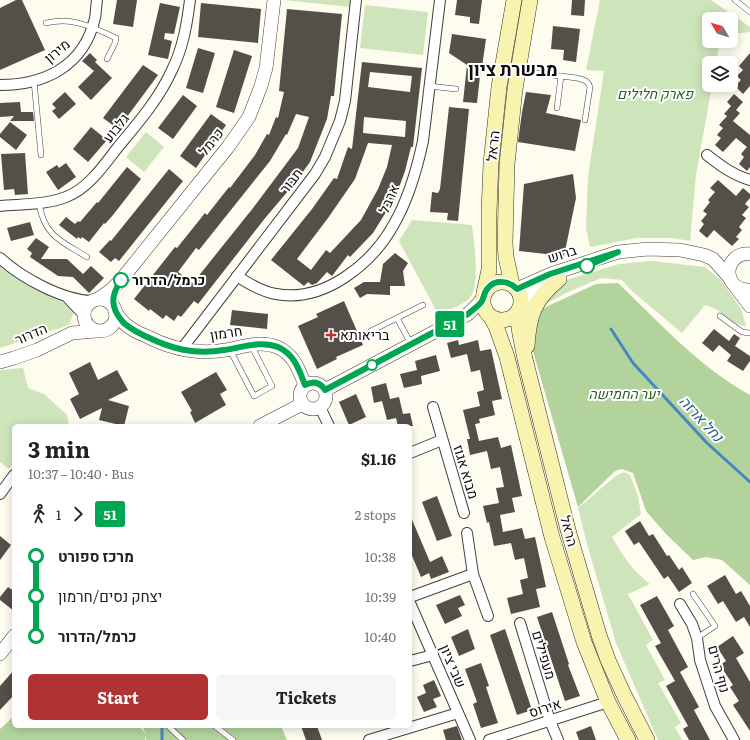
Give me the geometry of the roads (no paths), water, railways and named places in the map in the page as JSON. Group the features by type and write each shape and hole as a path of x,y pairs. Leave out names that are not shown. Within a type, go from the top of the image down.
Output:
{"main road":[{"name":"הראל","path":"483,297 489,270 489,212 492,156 500,87 514,0"},
{"name":"הראל","path":"530,0 518,71 507,164 505,212 506,257 517,297 520,334 525,359 568,530 608,660 647,740"},
{"path":"525,359 530,318 536,303 546,289 559,279"},
{"path":"506,282 517,297 513,318 502,321 490,316 485,311 483,297 493,284 506,282"},
{"name":"הראל","path":"490,316 496,326 507,356 552,537 582,636 608,702 628,740"}],"street":[{"name":"מירון","path":"0,85 15,85 34,81 56,73 68,64 81,51 88,37 95,18 97,0"},
{"name":"גלבוע","path":"0,206 49,202 67,197 80,189 95,175 145,114 172,71 182,45 187,25 190,0"},
{"name":"כרמל","path":"95,300 111,290 121,280 228,147 249,117 266,68 274,0"},
{"name":"תבור","path":"181,350 315,174 332,143 340,122 344,101 356,0"},
{"name":"ארבל","path":"237,276 257,288 275,294 288,296 316,292 338,281 353,271 381,243 394,224 412,182 423,141 440,0"},
{"path":"707,155 735,175 750,180"},
{"name":"ברוש","path":"517,297 550,274 618,252 639,249 666,249 720,257 745,252"},
{"name":"ברוש","path":"517,297 532,292 618,252"},
{"path":"745,252 730,266 732,281 739,289 750,290"},
{"name":"ברוש","path":"704,255 713,260 732,281 750,306"},
{"path":"0,258 17,273 67,297 78,300 106,300 115,310 115,320 113,324 101,330 87,326 84,316 67,297"},
{"name":"כרמל","path":"115,310 114,294 121,280"},
{"path":"325,390 468,314 483,297"},
{"path":"84,316 87,305 95,300"},
{"name":"חרמון","path":"115,310 124,323 134,331 161,344 181,350 208,352 229,350 251,345 270,345 277,347 291,356 296,363 305,385"},
{"path":"455,321 482,314 490,316"},
{"name":"הדרור","path":"72,334 80,325 84,316"},
{"name":"חרמון","path":"101,330 122,329 134,331"},
{"name":"הדרור","path":"0,362 37,350 72,334 101,330"},
{"path":"308,383 320,384 325,390 326,400 320,407 312,409 302,404 300,394 305,385 308,383"},
{"path":"264,424 302,404"},
{"path":"320,407 328,424"},
{"name":"מבוא אגוז","path":"433,407 464,513"},
{"path":"412,452 442,440"},
{"path":"0,494 12,478"},
{"path":"467,533 473,574 488,616"},
{"path":"412,596 473,574"},
{"name":"נוף הרים","path":"680,604 692,624 697,638 700,660 715,706 734,740"},
{"name":"שבי ציון","path":"412,608 470,740"},
{"name":"מעפילים","path":"520,623 550,720 558,740"},
{"path":"0,654 12,639"},
{"path":"412,661 433,655"},
{"name":"אירוס","path":"489,740 608,702"},
{"path":"412,727 458,713"},
{"path":"369,740 409,728"}],"lane":[{"path":"735,0 750,12"},
{"path":"46,22 62,21 92,27 116,38 108,58"},
{"path":"518,71 562,76 588,82 590,87 585,120"},
{"path":"557,108 562,76"},
{"path":"34,81 41,155"},
{"path":"429,86 456,89"},
{"path":"39,203 41,216 45,225 52,234 87,257"},
{"path":"371,331 423,305"},
{"path":"720,316 742,332 750,333"},
{"path":"397,318 411,344"},
{"path":"229,350 254,396 272,386 251,345"},
{"path":"693,594 715,626 697,638"},
{"path":"170,728 183,740"},
{"path":"218,728 233,740"}],"waterway":[{"name":"נחל ארזה","path":"611,329 633,363 707,443 750,482"},
{"path":"162,728 162,740"}],"place":[{"name":"כרמל/הדרור","path":"121,280"},
{"name":"בריאותא","path":"331,335"}],"district":[{"name":"מבשרת ציון","path":"513,70"}],"park label":[{"name":"פארק חלילים","path":"655,94"},
{"name":"יער החמישה","path":"624,394"}]}
